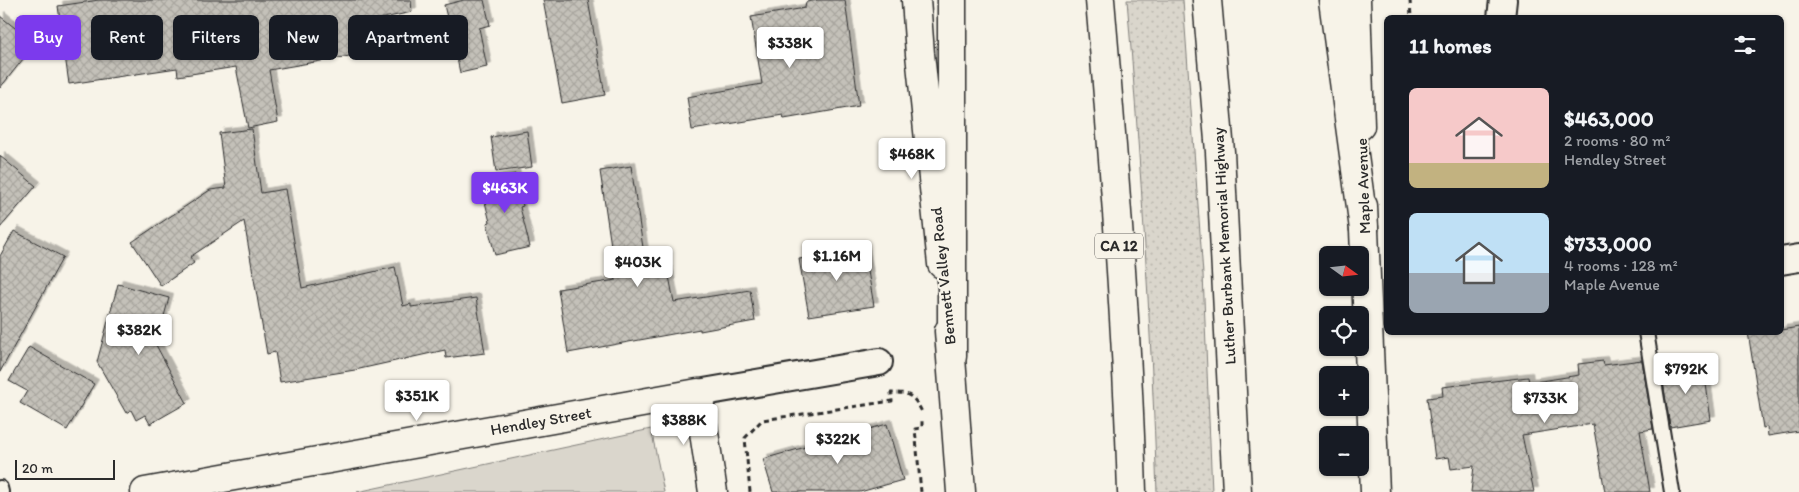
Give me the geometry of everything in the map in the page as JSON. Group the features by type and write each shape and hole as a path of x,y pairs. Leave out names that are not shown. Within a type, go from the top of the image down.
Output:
{"main road":[{"name":"Bennett Valley Road","path":"916,0 952,356 961,492"},
{"path":"952,0 952,356"},
{"name":"CA 12","path":"1100,0 1120,252 1132,492"},
{"name":"Luther Burbank Memorial Highway","path":"1207,0 1220,152 1238,492"},
{"path":"1332,0 1364,229"},
{"name":"Maple Avenue","path":"1356,0 1364,229 1377,318 1375,492"},
{"path":"698,393 713,492"},
{"name":"Hendley Street","path":"145,492 698,393"}],"street":[{"path":"1501,15 1503,0"},
{"path":"1784,260 1799,258"},
{"name":"Hendley Street","path":"698,393 879,362"}],"lane":[{"path":"1646,335 1672,492"},
{"path":"0,488 1,492"}],"path":[{"path":"1410,0 1412,15"},
{"path":"750,492 745,438 762,420 892,401 891,392 902,392 916,399 922,412 922,428 915,429 921,492"}],"shaded area":[{"path":"1127,0 1183,0 1203,274 1212,492 1157,492 1145,246"},
{"path":"651,429 664,492 357,492"}],"building":[{"path":"99,0 411,0 412,12 398,15 348,15 348,56 338,58 338,15 269,15 269,60 326,60 269,70 278,122 248,128 236,67 178,76 177,68 69,84 66,60 81,60 81,15 59,15 58,6"},
{"path":"464,0 484,0 490,25 479,28 487,67 460,73 457,60 468,60 468,15 446,15 444,5"},
{"path":"543,0 588,0 605,95 562,103"},
{"path":"845,0 859,106 784,119 783,115 692,130 687,97 762,84 751,17 805,8 806,2"},
{"path":"0,16 15,28 15,60 22,60 0,88"},
{"path":"252,129 261,193 285,189 302,288 395,267 403,306 411,304 411,307 476,298 485,353 446,358 445,350 355,370 280,382 275,352 267,354 244,221 190,257 194,263 161,286 132,242 210,190 226,188 219,133"},
{"path":"527,131 532,167 496,172 491,137"},
{"path":"0,156 36,186 0,228"},
{"path":"631,166 647,275 668,271 674,302 750,290 755,321 568,353 558,289 616,280 600,171"},
{"path":"515,174 523,206 520,207 530,247 495,255 487,223 490,222 480,182"},
{"path":"14,231 63,257 0,372 0,256"},
{"path":"864,248 874,306 809,316 799,259"},
{"path":"118,284 169,298 156,345 187,403 150,424 145,415 136,420 131,410 126,413 97,362"},
{"path":"1799,327 1799,431 1768,436 1767,427 1763,428 1748,335 1784,335 1784,330"},
{"path":"29,347 94,384 67,430 20,403 27,391 9,381"},
{"path":"1642,360 1653,429 1640,431 1650,492 1605,492 1593,424 1522,435 1534,492 1471,492 1474,466 1451,469 1449,457 1435,459 1427,398 1443,396 1442,387 1528,377 1529,383 1579,375 1578,364 1603,361 1604,365"},
{"path":"1693,364 1694,371 1704,370 1711,420 1670,427 1661,368"},
{"path":"887,424 903,480 860,492 773,492 763,459"}]}
